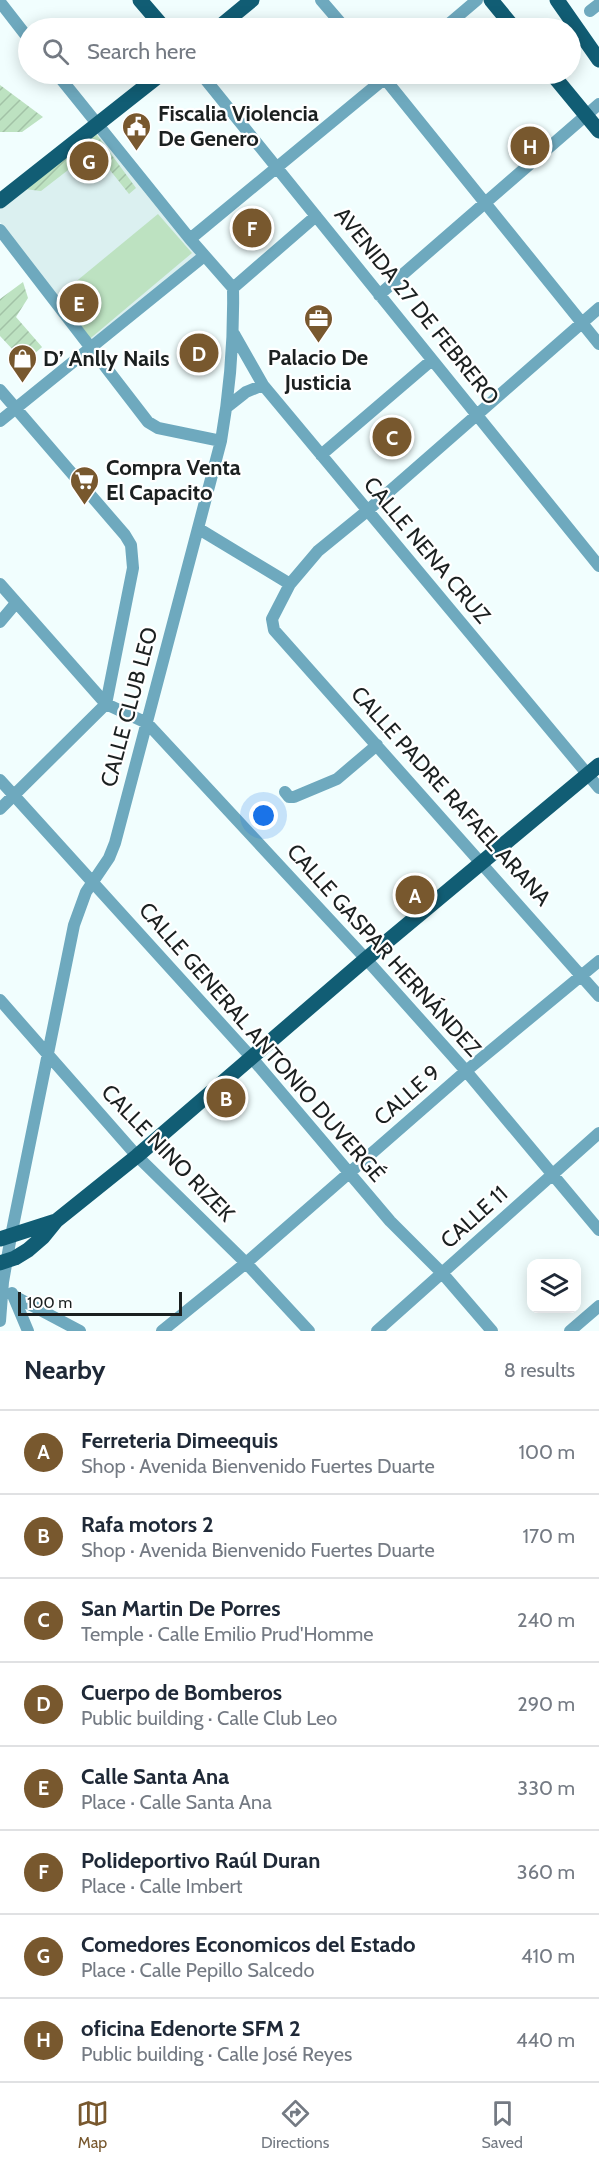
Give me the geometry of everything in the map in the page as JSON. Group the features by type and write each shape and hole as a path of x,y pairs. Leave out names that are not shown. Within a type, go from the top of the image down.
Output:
{"main road":[{"path":"140,0 155,18"},
{"path":"230,18 252,0"},
{"path":"490,0 505,18"},
{"path":"557,0 570,18"},
{"path":"581,34 599,60"},
{"path":"0,201 148,84"},
{"path":"560,84 599,130"},
{"path":"3,1262 36,1243 56,1221 137,1156 366,959 593,770"},
{"path":"6,1238 56,1221"}],"street":[{"path":"321,0 336,18"},
{"path":"456,18 477,0"},
{"path":"3,4 18,24"},
{"path":"65,84 190,239 233,288 316,216"},
{"name":"AVENIDA 27 DE FEBRERO","path":"209,84 599,566"},
{"path":"190,239 375,84"},
{"path":"393,84 599,344"},
{"path":"379,295 599,104"},
{"path":"0,230 152,426 221,441"},
{"path":"0,421 204,256"},
{"name":"CALLE CLUB LEO","path":"0,1320 6,1238 74,925 79,906 109,858 115,843 221,441 227,407 234,333 233,288"},
{"path":"199,529 290,584 318,550 367,511 599,308"},
{"name":"CALLE NENA CRUZ","path":"234,333 263,385 367,511 593,770 599,788"},
{"path":"321,455 432,360"},
{"path":"227,407 246,393 263,385"},
{"path":"0,390 129,540 133,568 106,704 0,809"},
{"name":"CALLE GASPAR HERNÁNDEZ","path":"0,584 106,704 147,723 366,959 466,1071 599,1230"},
{"name":"CALLE PADRE RAFAEL ARANA","path":"290,584 272,619 274,630 599,996"},
{"path":"0,622 16,603"},
{"path":"285,792 289,797 294,797 337,779 377,745"},
{"name":"CALLE GENERAL ANTONIO DUVERGÉ","path":"0,780 251,1057 390,1221 443,1274 492,1331"},
{"name":"CALLE 9","path":"162,1331 246,1263 466,1071 599,961"},
{"name":"CALLE NINO RIZEK","path":"0,1000 137,1156 246,1263 309,1331"},
{"name":"CALLE 11","path":"377,1331 599,1133"},
{"path":"3,1283 14,1296 28,1331"},
{"path":"14,1296 80,1331"},
{"path":"570,1331 599,1306"}],"shaded area":[{"path":"96,129 196,255 90,343 0,222 0,207"}],"green space":[{"path":"0,85 43,117 22,132 0,132"},
{"path":"92,128 136,188 129,194 94,150 41,191 24,189"},
{"path":"158,214 192,253 86,342 56,298"},
{"path":"23,282 28,298 16,317 42,347 17,369 14,351 0,336 0,299"}],"place":[{"name":"oficina Edenorte SFM 2","path":"530,146"},
{"name":"Fiscalia Violencia De Genero","path":"137,152"},
{"name":"Comedores Economicos del Estado","path":"89,161"},
{"name":"Polideportivo Raúl Duran","path":"252,228"},
{"name":"Calle Santa Ana","path":"79,303"},
{"name":"Palacio De Justicia","path":"318,344"},
{"name":"Cuerpo de Bomberos","path":"199,353"},
{"name":"D’ Anlly Nails","path":"22,384"},
{"name":"San Martin De Porres","path":"392,437"},
{"name":"Compra Venta El Capacito","path":"85,506"},
{"name":"Ferreteria Dimeequis","path":"415,895"},
{"name":"Rafa motors 2","path":"226,1098"}]}
